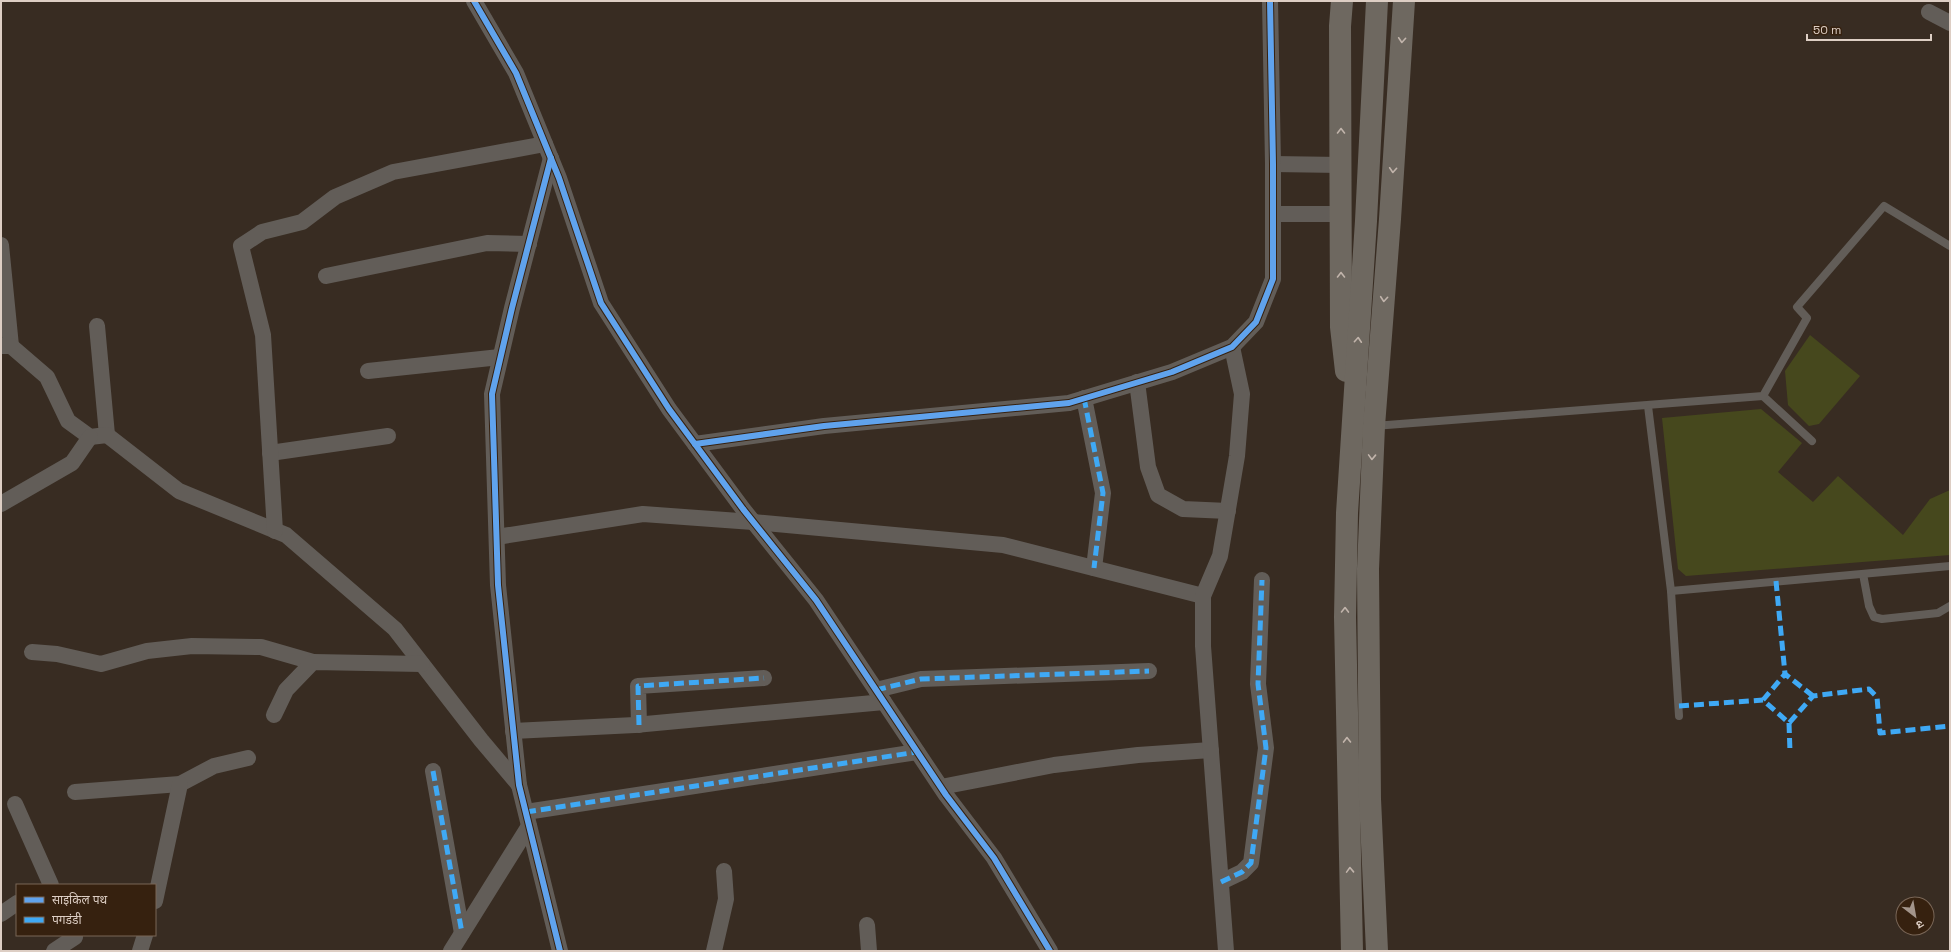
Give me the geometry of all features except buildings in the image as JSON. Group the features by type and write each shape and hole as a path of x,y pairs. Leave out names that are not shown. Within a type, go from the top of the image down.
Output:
{"highway":[{"path":"1342,1 1340,26 1341,326 1363,425"},
{"path":"1377,1 1363,425 1368,569 1370,799 1377,951"},
{"path":"1352,951 1345,617 1346,536 1363,425 1404,1"},
{"path":"1348,800 1370,799"},
{"path":"1351,893 1375,890"}],"street":[{"path":"474,1 516,73 548,151 601,303 670,409 695,444 753,522 816,600 941,786 994,858 1050,951"},
{"path":"695,444 824,426 1069,403 1172,372 1232,348 1256,322 1272,279 1274,214 1270,1"},
{"path":"1929,12 1950,23"},
{"path":"548,151 529,244 492,394 498,585 519,785 560,951"},
{"path":"275,531 263,335 241,246 262,232 302,222 335,197 393,172 548,151"},
{"path":"1273,164 1341,165"},
{"path":"1274,214 1341,214"},
{"path":"326,276 487,243 529,244"},
{"path":"1,245 6,346 47,377 68,421 90,437 107,435 179,491 286,536 395,629 481,740 519,785"},
{"path":"97,326 107,435"},
{"path":"1226,951 1202,646 1203,596 1220,556 1238,456 1242,394 1232,348"},
{"path":"368,371 500,357"},
{"path":"1137,382 1148,467 1158,495 1183,509 1228,511"},
{"path":"1084,398 1103,493 1094,568"},
{"path":"270,454 388,436"},
{"path":"1,504 72,463 90,437"},
{"path":"497,537 643,514 753,522 1003,545 1203,596"},
{"path":"1221,882 1242,872 1251,863 1266,748 1258,684 1262,580"},
{"path":"32,652 57,654 102,664 147,651 192,646 261,646 313,662 422,664"},
{"path":"274,715 286,690 313,662"},
{"path":"514,731 639,725 880,696 921,679 1149,671"},
{"path":"639,725 638,686 764,678"},
{"path":"941,786 1054,765 1138,755 1211,750"},
{"path":"527,819 918,752"},
{"path":"75,792 180,784 214,766 248,758"},
{"path":"433,772 462,933"},
{"path":"156,896 180,784"},
{"path":"15,804 48,884"},
{"path":"451,951 527,819"},
{"path":"714,951 726,899 724,871"},
{"path":"1,914 16,904"},
{"path":"867,925 869,951"},
{"path":"54,951 74,936"},
{"path":"140,951 146,936"}],"lane":[{"path":"1763,396 1807,318 1797,307 1884,206 1950,246"},
{"path":"1363,425 1648,406 1763,396 1812,441"},
{"path":"1648,406 1671,591 1680,716"},
{"path":"1671,591 1950,566"},
{"path":"1863,574 1869,606 1874,617 1882,619 1938,613 1950,606"}],"green space":[{"path":"1810,335 1860,376 1819,424 1809,426 1788,405 1785,371"},
{"path":"1761,409 1802,443 1778,472 1813,502 1838,476 1903,535 1930,499 1950,490 1950,555 1686,576 1678,569 1662,418"}],"marked path":[{"path":"1084,398 1103,493 1094,568"},
{"path":"1221,882 1242,872 1251,863 1266,748 1258,684 1262,580"},
{"path":"1776,581 1785,674"},
{"path":"876,690 921,679 1149,671"},
{"path":"1813,696 1785,674 1763,700 1789,723 1813,696 1869,689 1877,697 1880,733 1950,726"},
{"path":"639,725 638,686 764,678"},
{"path":"1679,706 1763,700"},
{"path":"1789,723 1790,752"},
{"path":"526,812 917,752"},
{"path":"433,771 462,933"}],"cycle path":[{"path":"474,1 516,73 559,178 601,303 669,409 743,509 816,600 946,795 994,858 1050,951"},
{"path":"695,444 824,426 1069,403 1172,372 1232,347 1256,322 1273,279 1273,164 1270,1"},
{"path":"551,158 512,308 492,394 498,585 519,785 560,951"}]}
